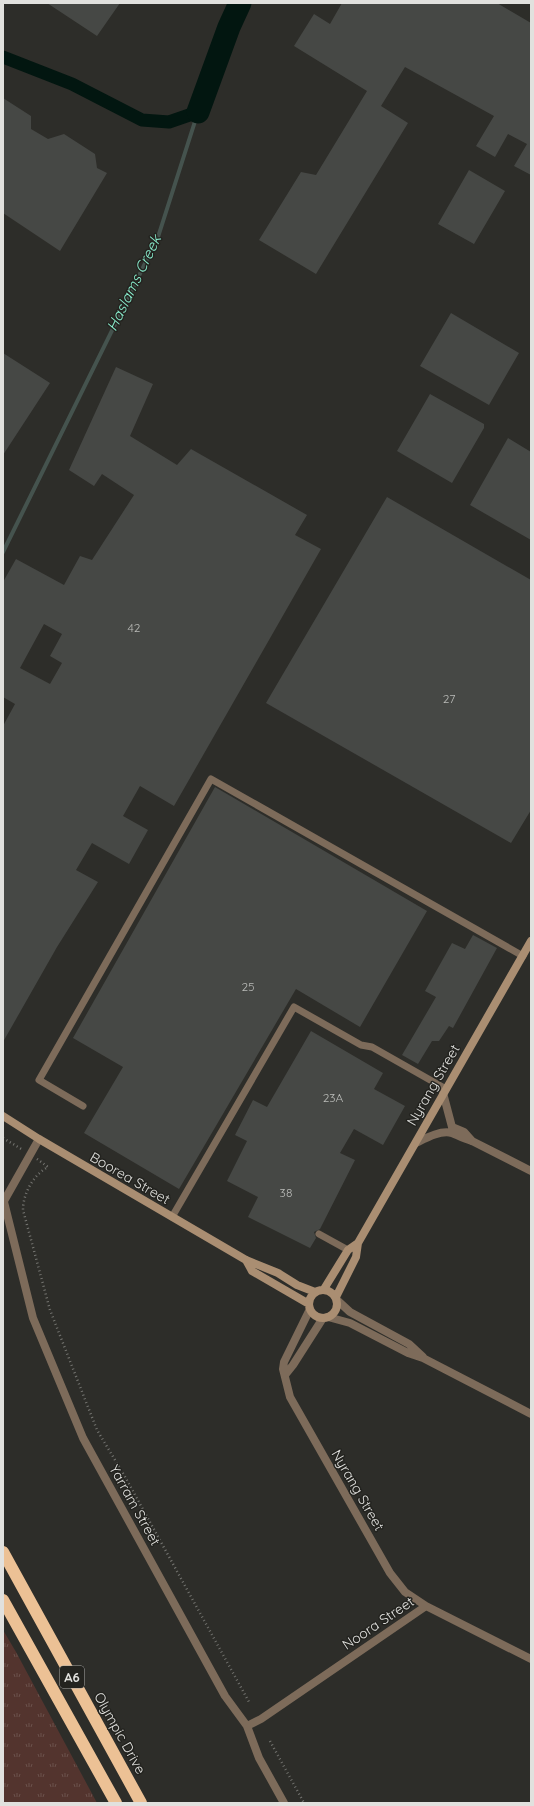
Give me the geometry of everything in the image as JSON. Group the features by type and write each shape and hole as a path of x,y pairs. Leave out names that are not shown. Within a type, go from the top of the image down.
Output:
{"highway":[{"name":"Olympic Drive","path":"3,1552 141,1803"},
{"name":"A6","path":"3,1600 116,1803"}],"street":[{"name":"Nyrang Street","path":"337,1299 356,1257 358,1243 531,941"},
{"path":"523,956 531,953"},
{"path":"444,1091 452,1127 464,1132 472,1141"},
{"name":"Boorea Street","path":"3,1116 172,1218 246,1260 278,1273 297,1285 315,1292"},
{"path":"416,1143 437,1134 451,1133 461,1139 472,1141 531,1171"},
{"name":"Yarram Street","path":"39,1139 4,1200 33,1318 83,1438 224,1696 247,1726 259,1758 284,1803"},
{"name":"Nyrang Street","path":"324,1289 348,1250 358,1243"},
{"name":"Boorea Street","path":"246,1260 252,1271 310,1307"},
{"path":"423,1358 409,1344 350,1312 332,1292 324,1289 315,1292 310,1299 310,1307 317,1317 350,1323 408,1354 423,1358 531,1414"},
{"path":"285,1375 326,1318 336,1310 337,1299"},
{"name":"Nyrang Street","path":"310,1307 284,1362 285,1375 290,1397 390,1573 404,1592 426,1606"},
{"name":"Noora Street","path":"247,1726 261,1719 426,1606 531,1658"}],"lane":[{"path":"83,1106 39,1080 211,779 523,956"},
{"path":"172,1218 294,1007 361,1046 372,1046 444,1091"},
{"path":"319,1234 348,1250"}],"path":[{"name":"Yarram Street","path":"48,1167 37,1176 23,1199 23,1205 50,1310 97,1430 249,1702"},
{"path":"270,1741 304,1803"}],"green space":[{"path":"3,1630 16,1652 97,1803 3,1803"}],"building":[{"path":"47,3 120,3 97,36"},
{"path":"342,3 497,3 531,23 531,175 514,166 527,144 508,134 495,157 476,146 494,116 405,67 381,106 408,123 316,274 259,240 301,172 316,175 367,91 294,46 314,14 330,24"},
{"path":"3,98 31,116 31,129 48,139 64,134 95,154 97,168 107,173 60,251 3,213"},
{"path":"469,170 505,191 474,244 438,224"},
{"path":"451,313 519,353 489,405 420,366"},
{"path":"3,353 50,383 3,455"},
{"path":"116,367 153,384 130,436 177,465 191,449 307,515 295,535 321,549 174,806 140,786 123,816 148,830 129,864 92,843 76,870 98,882 57,947 3,1042 3,726 15,704 3,697 3,582 16,559 64,585 80,556 92,560 134,495 102,474 94,486 69,470","holes":["44,624 62,634 50,656 62,663 50,684 20,668"]},
{"path":"430,394 484,424 484,428 452,483 397,451"},
{"path":"508,438 531,452 531,540 470,505"},
{"path":"387,497 531,580 531,810 511,843 266,703"},
{"path":"215,787 427,911 360,1027 296,989 179,1189 84,1133 123,1067 73,1038"},
{"path":"473,935 497,948 453,1028 449,1026 439,1041 432,1041 418,1064 402,1055 436,997 425,991 452,943 465,949"},
{"path":"311,1031 383,1073 374,1089 405,1106 383,1145 354,1129 340,1153 355,1160 320,1229 314,1232 316,1238 310,1248 248,1217 258,1197 227,1181 247,1141 235,1135 253,1100 267,1107"}],"waterway":[{"name":"Haslams Creek","path":"198,112 229,27 240,3"},
{"path":"3,57 72,84 142,120 169,122 198,112"},
{"name":"Haslams Creek","path":"3,552 158,237 198,112"}]}
